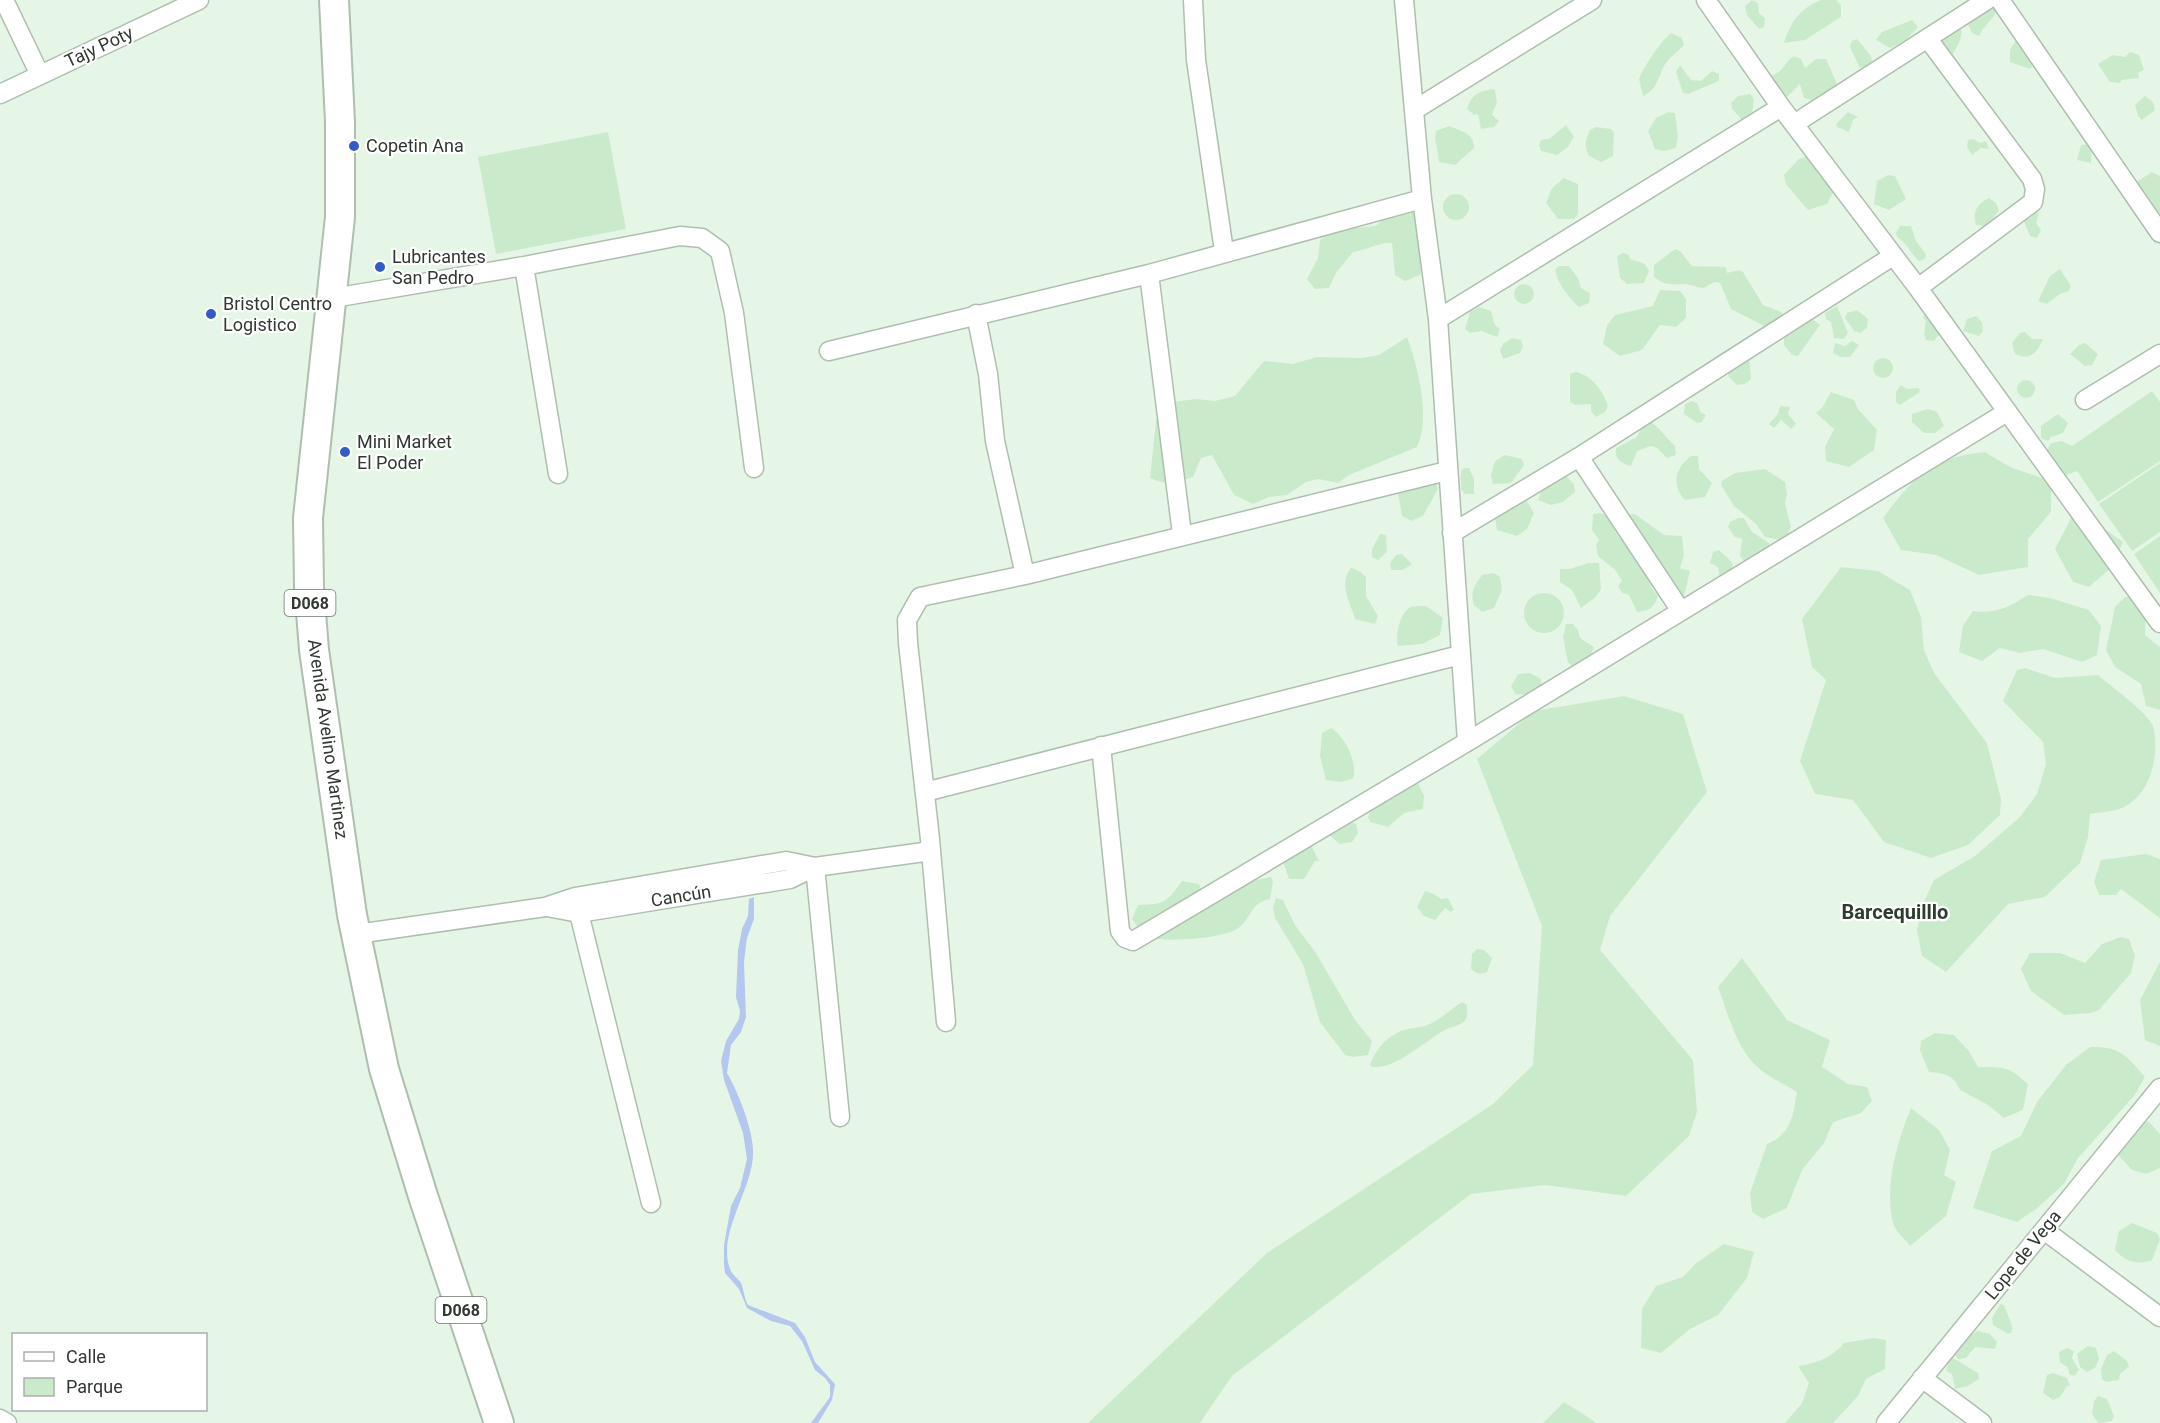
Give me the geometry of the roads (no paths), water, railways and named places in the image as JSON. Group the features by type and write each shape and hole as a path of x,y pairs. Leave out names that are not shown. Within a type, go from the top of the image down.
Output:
{"main road":[{"name":"Avenida Avelino Martinez","path":"334,0 340,122 340,217 308,518 309,587 314,650 357,934 384,1069 423,1196 499,1423"}],"street":[{"path":"4,0 40,75"},
{"name":"Tajy Poty","path":"0,94 199,0"},
{"path":"1193,0 1196,60 1224,251"},
{"path":"1404,0 1416,110 1422,199 1438,319 1467,742"},
{"path":"1416,110 1592,0"},
{"path":"1706,0 1781,107 1918,288 2160,623"},
{"path":"1794,124 1987,0"},
{"path":"2000,0 2160,233"},
{"path":"1918,288 2033,202 2035,189 2032,179 1928,39"},
{"path":"1438,319 1781,107"},
{"path":"829,351 1149,274 1224,251 1422,199"},
{"path":"333,298 524,267 680,236 702,237 720,251 734,313 754,468"},
{"path":"1452,533 1579,457 1893,256"},
{"path":"524,267 558,474"},
{"path":"1149,274 1182,534"},
{"path":"976,314 987,366 995,441 1025,575"},
{"path":"2085,400 2160,354"},
{"path":"1101,746 1120,931 1125,938 1133,941 1467,742 2007,412"},
{"path":"1579,457 1681,611"},
{"path":"945,1022 925,792 908,643 907,620 920,597 1025,575 1182,534 1448,471"},
{"path":"925,792 1460,655"},
{"name":"Cancún","path":"545,907 579,913 790,879 815,867 924,852 930,847"},
{"name":"Cancún","path":"357,934 545,907 575,897 786,861 815,867"},
{"path":"815,867 840,1117"},
{"path":"579,913 651,1203"},
{"name":"Lope de Vega","path":"1886,1423 2160,1088"},
{"path":"2044,1230 2160,1317"},
{"path":"1922,1378 1982,1423"},
{"path":"0,1419 7,1423"}],"water":[{"path":"754,897 754,919 747,938 744,962 746,1017 741,1032 731,1045 727,1073 747,1121 752,1141 752,1164 732,1225 727,1255 730,1269 741,1283 748,1305 795,1323 805,1337 815,1362 835,1384 832,1400 818,1423 811,1423 830,1397 830,1385 815,1370 802,1341 790,1326 771,1321 747,1308 739,1289 725,1273 724,1245 731,1206 740,1188 747,1159 743,1133 724,1080 721,1061 726,1041 739,1019 740,1011 736,997 738,950 742,929 748,916 749,899"}],"place":[{"name":"Copetin Ana","path":"354,146"},
{"name":"Lubricantes San Pedro","path":"380,267"},
{"name":"Bristol Centro Logistico","path":"211,314"},
{"name":"Mini Market El Poder","path":"345,452"}],"district":[{"name":"Barcequilllo","path":"1895,912"}]}
